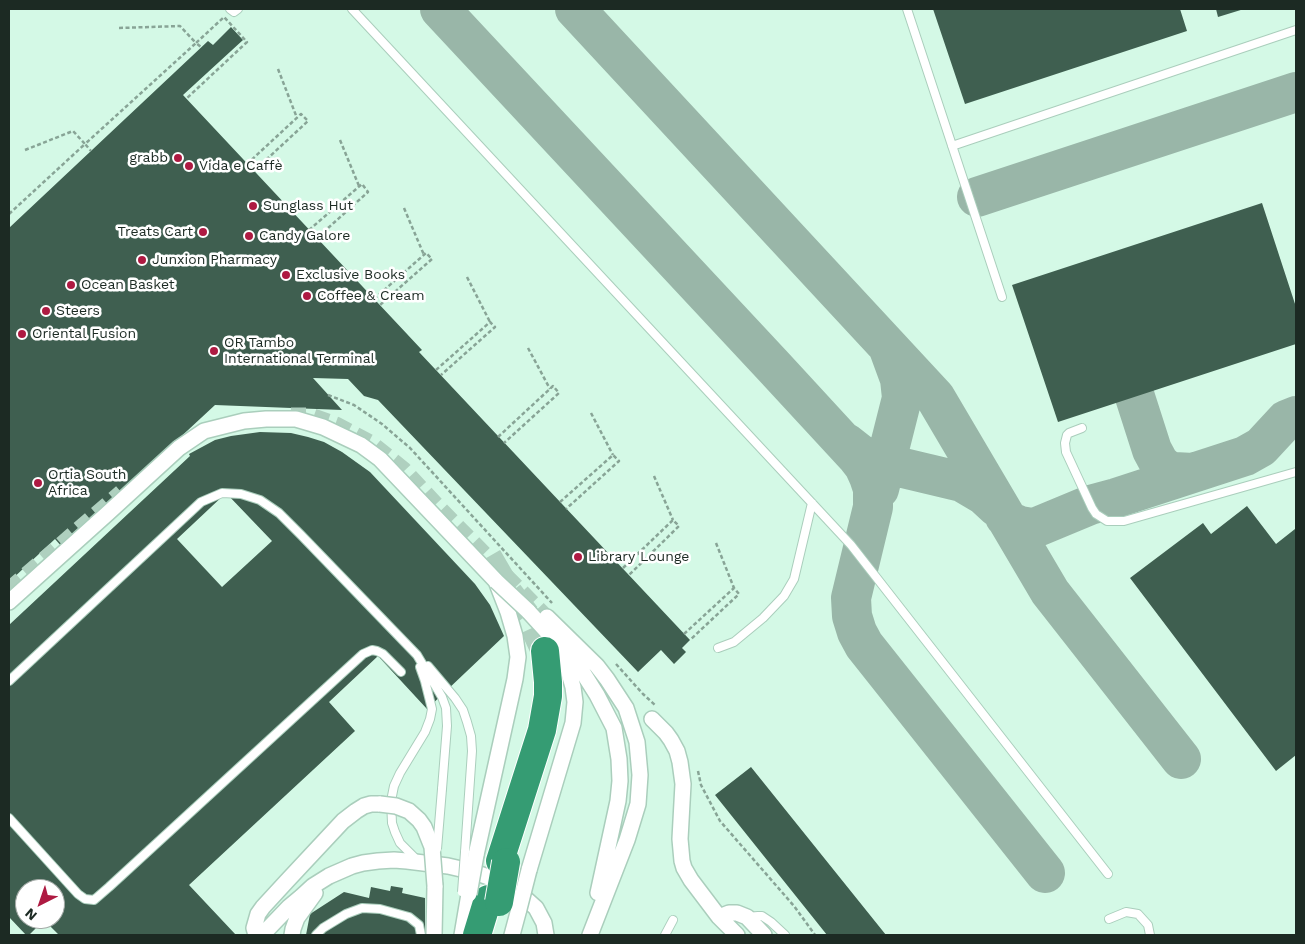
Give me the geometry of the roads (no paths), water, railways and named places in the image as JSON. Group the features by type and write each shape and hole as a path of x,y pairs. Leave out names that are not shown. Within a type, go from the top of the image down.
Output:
{"highway":[{"path":"477,935 488,899 495,860 512,825 542,730 548,696 545,651"},
{"path":"488,899 494,935"}],"street":[{"path":"9,602 179,448 204,431 244,420 296,419 323,427 361,445 380,459 580,668 614,728 620,781 618,801 589,935"},
{"path":"495,860 494,775 515,679 518,656 515,636 508,612 496,581"},
{"path":"495,860 554,787 573,723 575,702 569,673 528,612"},
{"path":"547,617 597,666 626,708 637,742 640,775 638,804 627,840 589,935"},
{"path":"652,719 671,740 680,762 683,784 680,839 684,868 719,917 737,935"},
{"path":"256,935 254,928 258,914 263,907 343,821 364,806 372,804 396,806 409,811 424,827 432,847 435,886 434,935"},
{"path":"261,935 313,886 329,876 363,863 407,861 448,866 474,872 506,884 536,908 544,923 546,935"},
{"path":"292,935 297,918 309,901 323,885 344,869"},
{"path":"462,935 488,899 512,935"},
{"path":"719,917 729,913 737,913 747,918 764,935"}],"lane":[{"path":"230,9 234,12 238,9"},
{"path":"352,9 851,545 1108,874"},
{"path":"907,9 1002,297"},
{"path":"952,146 1296,30"},
{"path":"1082,428 1067,435 1065,443 1066,452 1092,508 1096,514 1107,521 1124,521 1296,472"},
{"path":"9,681 201,502 222,493 241,494 260,500 278,513 301,535 427,665 463,710 471,736 472,751 495,860 488,899"},
{"path":"718,648 734,642 763,618 784,596 794,579 812,503"},
{"path":"409,648 420,666 432,710 425,732 394,786 391,814 392,823 400,843 419,862"},
{"path":"9,818 78,894 85,899 94,900 110,888 363,654 372,650 377,651 383,654 401,672"},
{"path":"417,656 442,697 446,708 447,726 437,838 435,886"},
{"path":"316,935 323,928 346,914 362,908 380,909 409,917 419,925 421,935"},
{"path":"1109,919 1126,912 1138,914 1148,924 1150,935"},
{"path":"747,918 762,916 785,935"},
{"path":"665,935 673,920"}],"tunnel":[{"path":"291,415 311,415 336,424 372,443 404,469 547,617"},
{"path":"9,589 121,492"},
{"path":"488,557 509,593 532,623 545,651"}],"place":[{"name":"grabb","path":"178,158"},
{"name":"Vida e Caffè","path":"189,166"},
{"name":"Sunglass Hut","path":"253,206"},
{"name":"Treats Cart","path":"203,232"},
{"name":"Candy Galore","path":"249,236"},
{"name":"Junxion Pharmacy","path":"142,260"},
{"name":"Exclusive Books","path":"286,275"},
{"name":"Ocean Basket","path":"71,285"},
{"name":"Coffee & Cream","path":"307,296"},
{"name":"Steers","path":"46,311"},
{"name":"Oriental Fusion","path":"22,334"},
{"name":"OR Tambo International Terminal","path":"214,351"},
{"name":"Ortia South Africa","path":"38,483"},
{"name":"Library Lounge","path":"578,557"}]}
